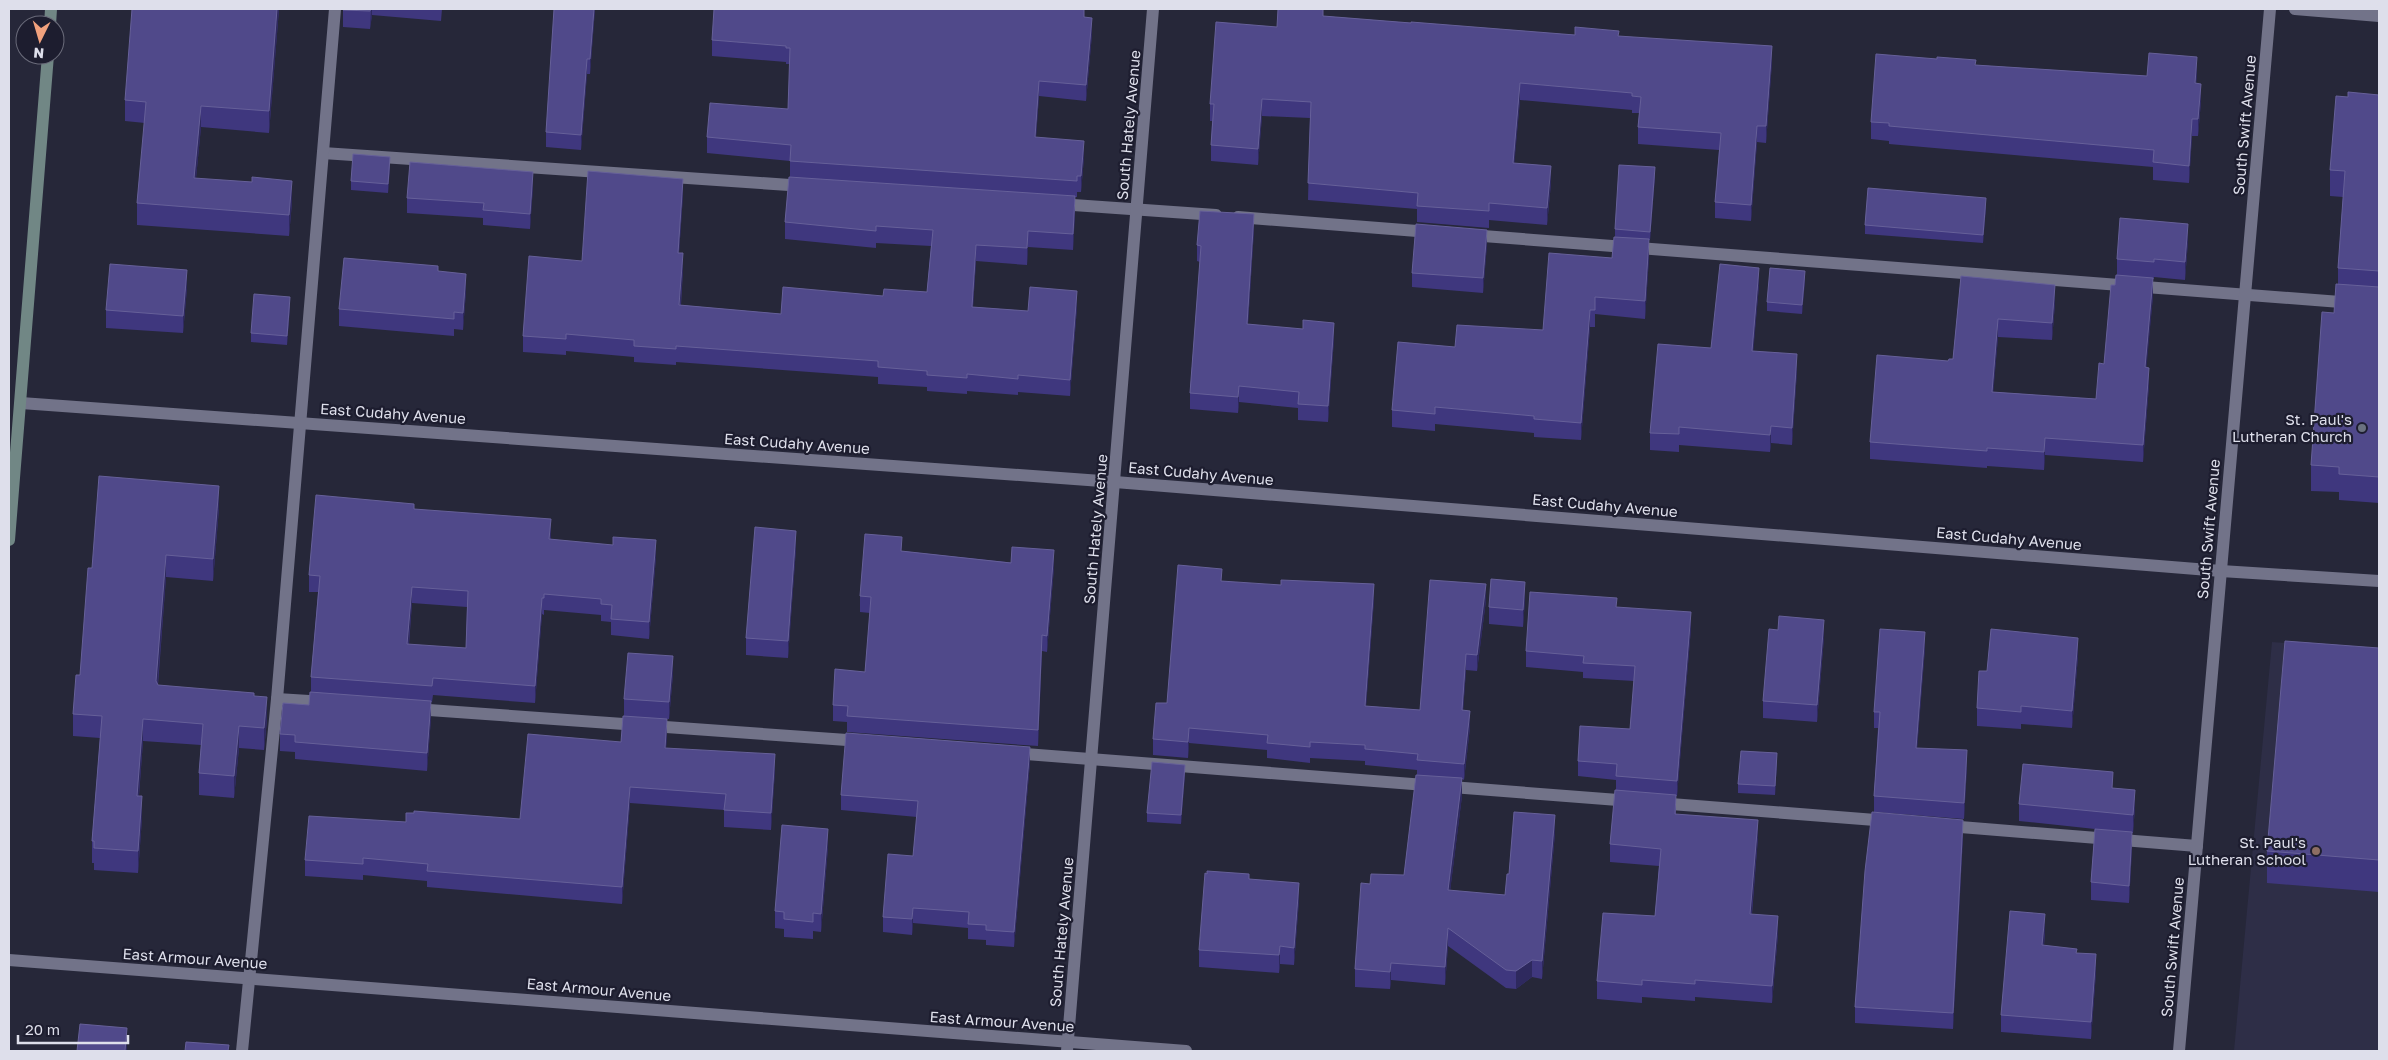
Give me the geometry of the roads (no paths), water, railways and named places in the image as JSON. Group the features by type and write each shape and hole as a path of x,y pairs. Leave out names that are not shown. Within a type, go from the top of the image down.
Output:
{"main road":[{"path":"9,540 47,65"}],"street":[{"path":"242,1051 277,699 335,9"},
{"name":"South Hately Avenue","path":"1067,1047 1154,9"},
{"name":"South Swift Avenue","path":"2179,1051 2270,9"},
{"path":"2295,9 2379,16"},
{"path":"323,153 821,187"},
{"path":"1050,203 2379,305"},
{"name":"East Cudahy Avenue","path":"20,402 1115,482 2221,571 2379,581"},
{"path":"277,699 337,703"},
{"path":"406,708 875,742"},
{"path":"1005,752 1902,822"},
{"path":"1932,825 2197,846"},
{"name":"East Armour Avenue","path":"9,960 248,978 1067,1047 1186,1051"}],"place":[{"name":"St. Paul's Lutheran Church","path":"2362,428"},
{"name":"St. Paul's Lutheran School","path":"2316,851"}]}
